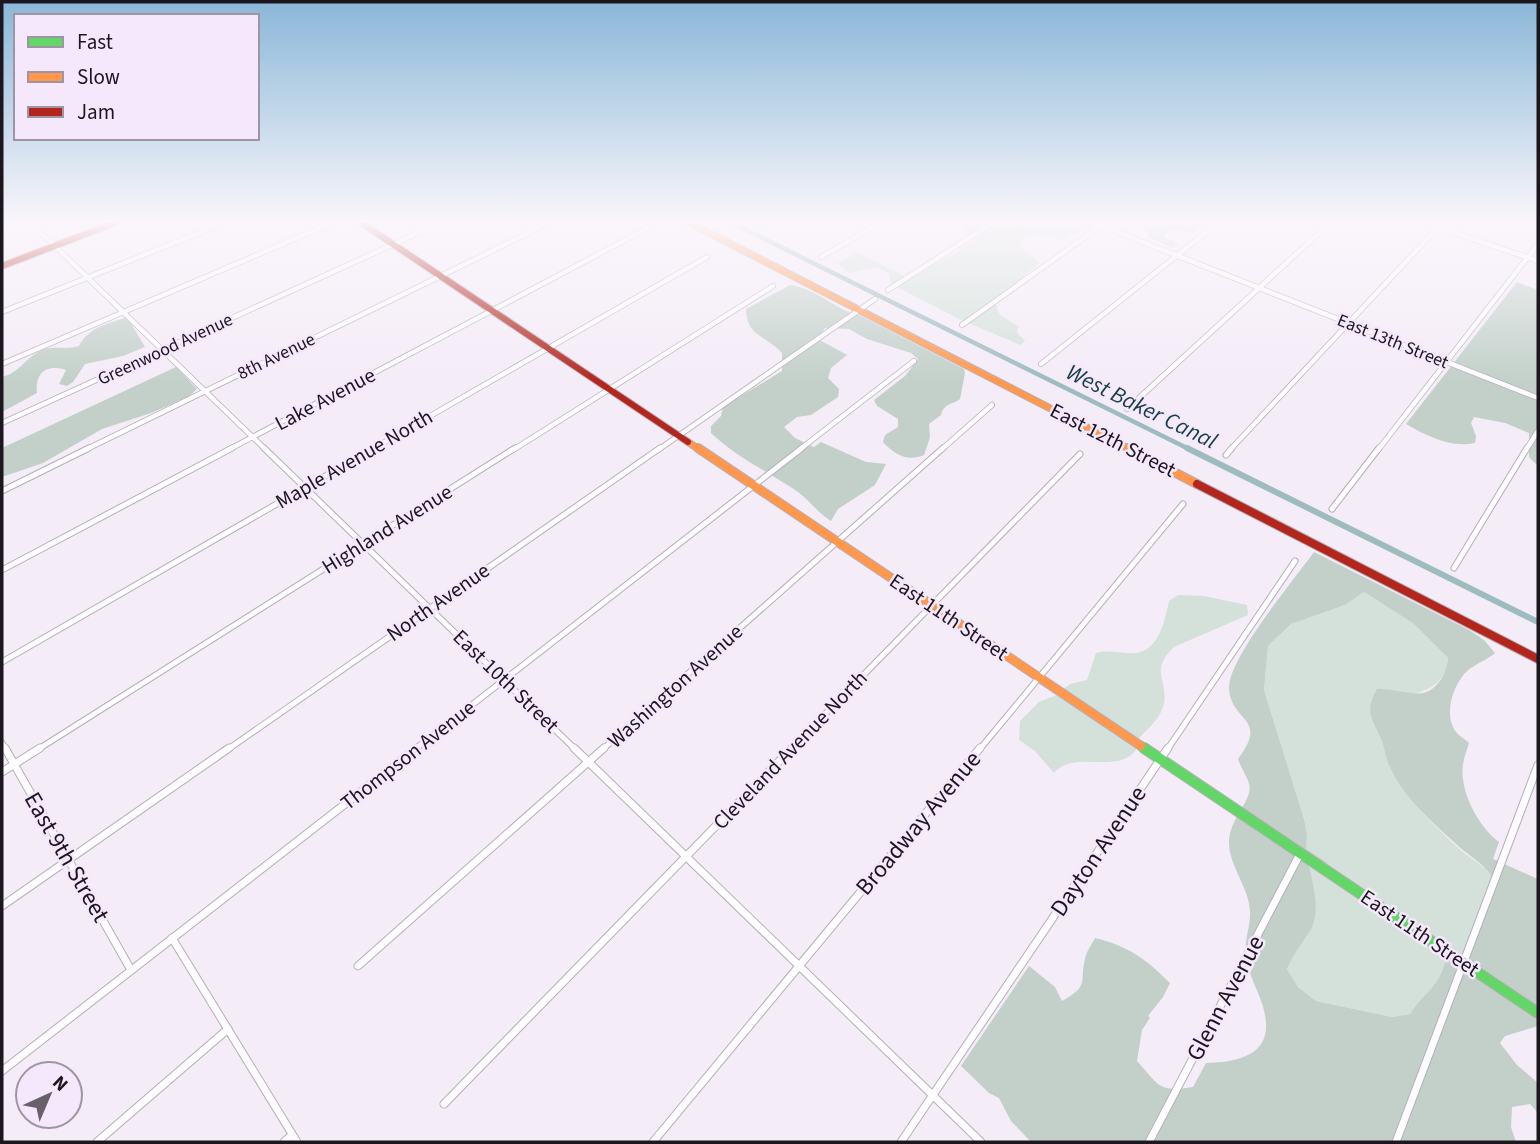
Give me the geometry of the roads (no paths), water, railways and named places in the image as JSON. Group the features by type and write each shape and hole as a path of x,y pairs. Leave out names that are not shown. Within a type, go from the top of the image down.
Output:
{"street":[{"path":"2,312 92,275"},
{"path":"2,364 209,275"},
{"name":"Greenwood Avenue","path":"2,423 324,275"},
{"name":"Lake Avenue","path":"2,570 558,275"},
{"name":"Maple Avenue North","path":"2,662 675,275"},
{"name":"East 12th Street","path":"793,275 1538,659"},
{"path":"888,290 911,275"},
{"path":"962,325 1032,275"},
{"path":"1041,364 1152,275"},
{"name":"East 13th Street","path":"1228,275 1538,398"},
{"path":"1127,409 1273,275"},
{"path":"1226,454 1393,275"},
{"path":"1332,509 1514,275"},
{"name":"East 11th Street","path":"441,276 1538,1013"},
{"name":"8th Avenue","path":"2,491 441,276"},
{"name":"East 10th Street","path":"88,277 981,1142"},
{"name":"Highland Avenue","path":"2,772 773,286"},
{"name":"North Avenue","path":"2,906 875,299"},
{"name":"Thompson Avenue","path":"2,1071 914,361"},
{"name":"Washington Avenue","path":"358,966 992,405"},
{"path":"1454,568 1538,431"},
{"name":"Cleveland Avenue North","path":"444,1104 1080,454"},
{"name":"Broadway Avenue","path":"653,1142 1183,503"},
{"name":"Dayton Avenue","path":"901,1142 1295,561"},
{"name":"East 9th Street","path":"2,743 131,970"},
{"path":"1396,1142 1538,765"},
{"name":"Glenn Avenue","path":"1149,1142 1301,853"},
{"path":"172,938 295,1138 284,1142"},
{"path":"97,1142 228,1029"}],"waterway":[{"name":"West Baker Canal","path":"838,275 1191,450"},
{"name":"West Baker Canal","path":"1187,448 1538,622"}]}
